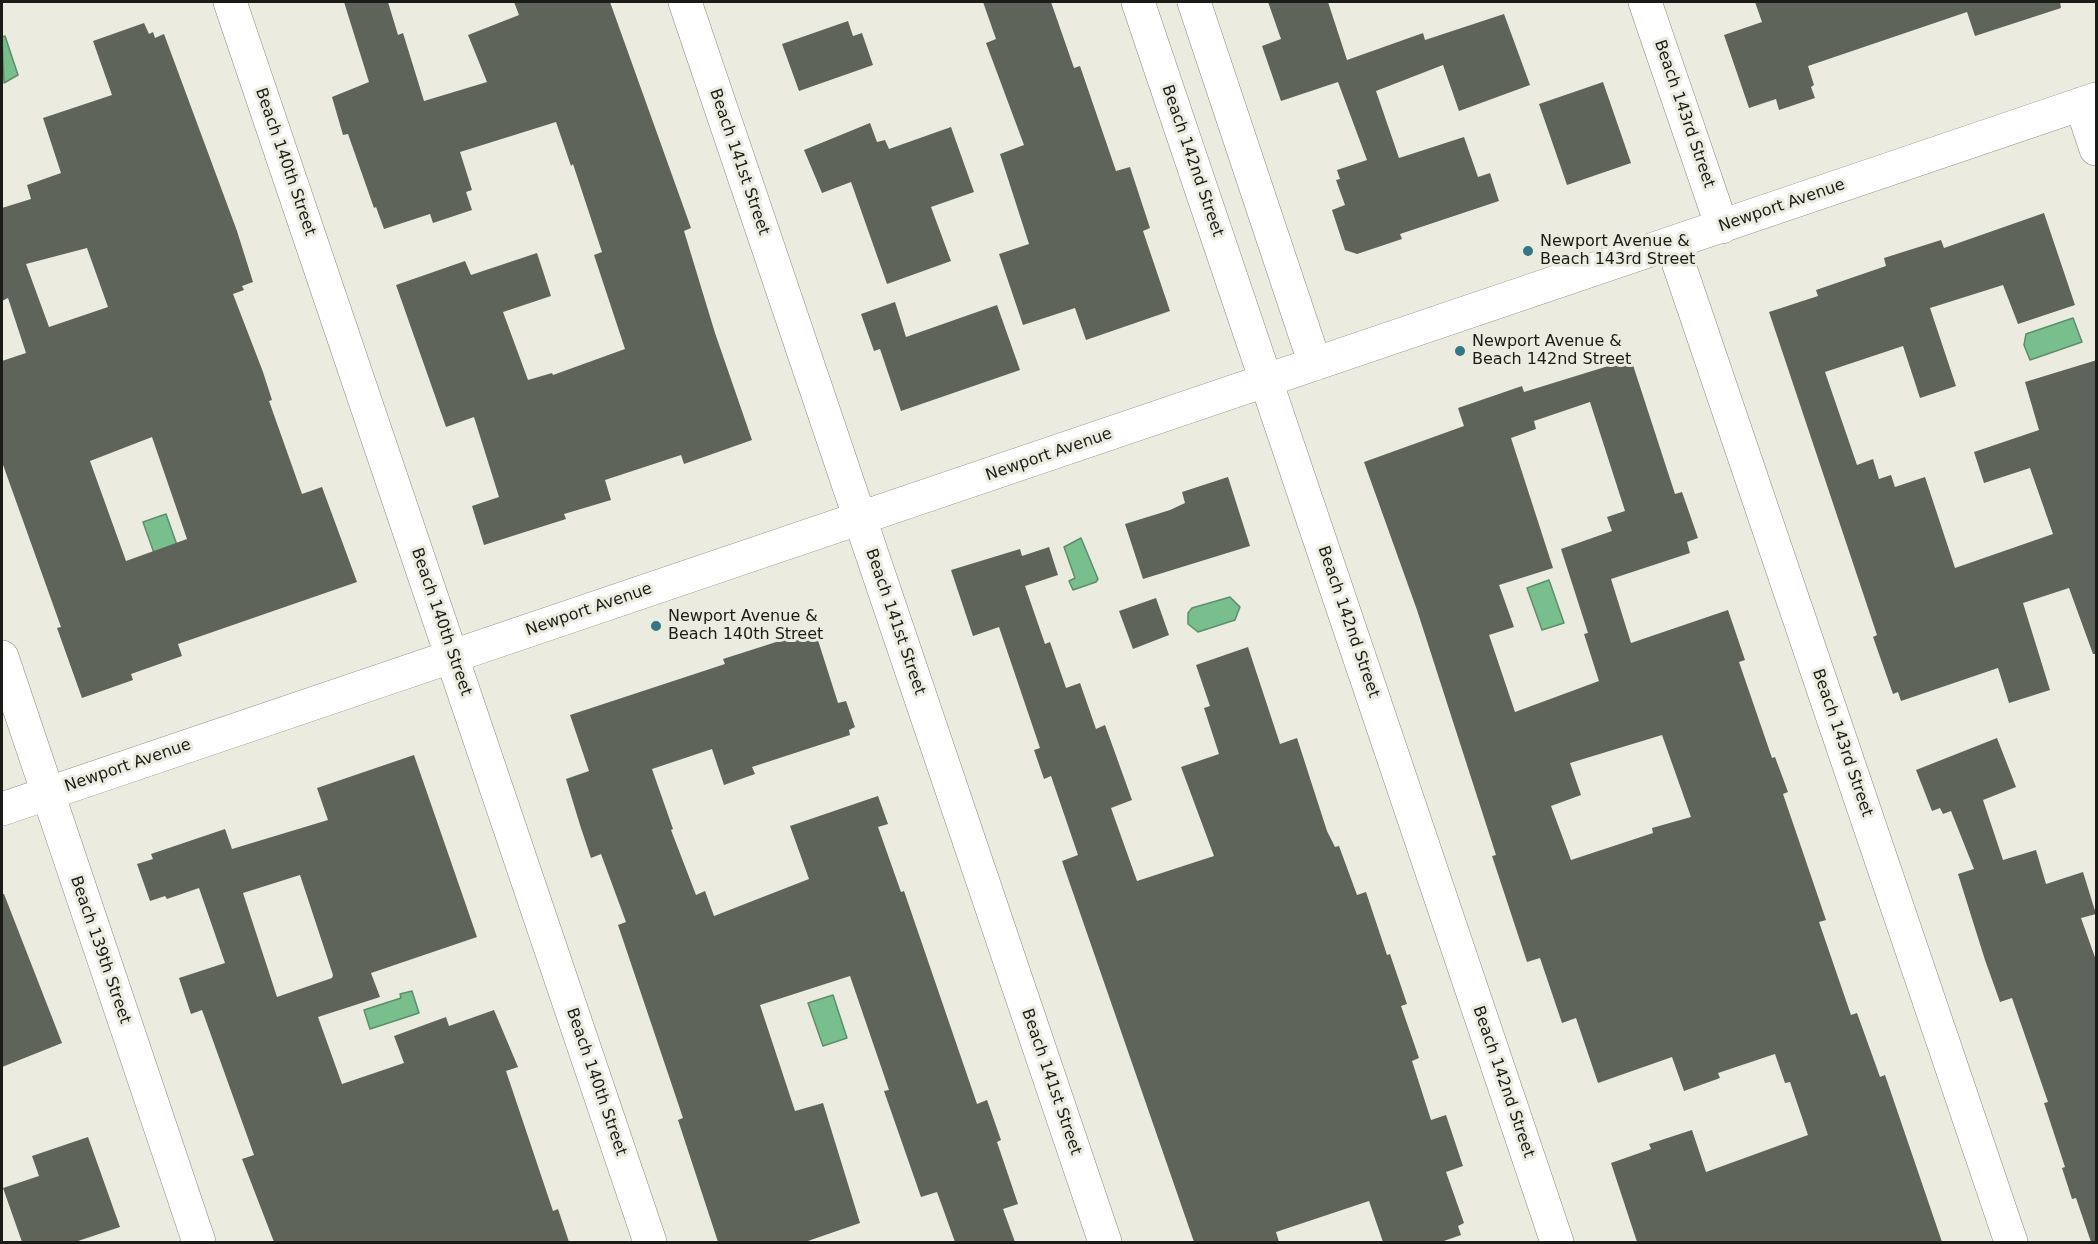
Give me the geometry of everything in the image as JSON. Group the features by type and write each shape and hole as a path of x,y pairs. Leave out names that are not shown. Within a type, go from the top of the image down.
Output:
{"street":[{"name":"Beach 140th Street","path":"230,2 651,1242"},
{"name":"Beach 141st Street","path":"685,2 1105,1242"},
{"name":"Beach 142nd Street","path":"1138,2 1557,1242"},
{"path":"1194,2 1315,364"},
{"name":"Beach 143rd Street","path":"1646,2 1722,227"},
{"name":"Newport Avenue","path":"2,809 2089,102"},
{"path":"2089,102 2097,149"},
{"name":"Beach 143rd Street","path":"1672,244 2012,1242"},
{"name":"Beach 139th Street","path":"2,657 199,1242"}],"shaded area":[{"path":"5,36 18,75 4,83 2,37"},
{"path":"2073,318 2082,342 2030,360 2024,345 2026,334"},
{"path":"166,514 183,562 160,570 143,522"},
{"path":"1081,538 1098,579 1096,582 1073,590 1069,581 1075,578 1064,547"},
{"path":"1549,580 1564,623 1542,630 1527,588"},
{"path":"1230,597 1240,607 1235,620 1198,632 1188,624 1188,613 1192,608"},
{"path":"412,991 419,1013 370,1029 364,1010 401,998 400,994"},
{"path":"833,995 847,1038 823,1046 808,1003"}],"building":[{"path":"344,2 388,2 398,35 403,33 424,101 487,82 468,35 519,15 514,2 610,2 691,228 684,231 715,333 752,440 684,464 681,455 605,480 611,500 564,514 566,519 484,545 472,506 499,497 474,417 446,427 396,285 465,261 471,275 537,253 551,296 503,312 528,380 552,373 553,375 625,349 594,255 602,252 573,164 571,166 556,122 460,152 472,190 466,192 472,210 433,223 430,214 384,229 376,207 374,208 348,134 343,135 332,97 369,82"},
{"path":"983,2 1051,2 1074,68 1080,66 1116,171 1130,167 1150,228 1143,231 1170,311 1086,340 1075,308 1023,325 999,254 1029,244 1000,154 1024,145 986,43 996,39"},
{"path":"1268,2 1328,2 1347,60 1423,33 1425,40 1504,14 1530,85 1459,111 1443,65 1376,91 1399,158 1464,137 1478,177 1490,173 1499,201 1400,234 1402,239 1357,254 1345,250 1332,210 1345,205 1336,180 1340,179 1337,170 1367,160 1338,82 1281,101 1262,46 1281,39"},
{"path":"1755,2 2060,2 2061,8 1975,36 1967,12 1808,66 1814,85 1811,87 1815,98 1779,110 1776,99 1749,108 1724,35 1762,22"},
{"path":"848,21 853,36 862,33 873,65 799,91 782,44"},
{"path":"144,23 149,34 153,32 155,38 164,34 237,231 253,282 242,286 244,290 233,294 263,372 272,400 269,401 302,494 322,487 357,582 178,644 182,656 131,674 133,680 82,698 57,628 61,627 2,462 2,361 26,353 8,298 2,301 2,208 31,199 27,185 61,173 43,118 112,95 93,41","holes":["87,248 108,307 49,327 26,264","152,437 187,539 126,561 90,461"]},
{"path":"1603,82 1631,163 1567,185 1539,104"},
{"path":"870,123 877,142 885,140 889,149 951,127 974,192 931,207 951,261 887,284 851,182 822,193 804,150"},
{"path":"2044,213 2075,305 2018,324 2003,285 1930,308 1956,386 1920,398 1903,346 1825,372 1857,465 1873,459 1879,479 1891,475 1895,487 1925,477 1955,568 2053,534 2030,468 1984,483 1974,452 2039,430 2025,382 2097,360 2097,654 2093,654 2069,588 2023,603 2050,690 2009,703 1998,668 1901,701 1898,692 1893,694 1873,637 1877,635 1769,312 1818,296 1816,290 1886,266 1884,258 1941,240 1944,248"},
{"path":"895,302 906,337 997,305 1020,370 901,411 880,349 874,351 861,314"},
{"path":"1631,359 1675,494 1682,492 1698,538 1687,542 1690,553 1611,579 1631,643 1728,610 1745,660 1739,662 1772,758 1775,757 1788,792 1783,794 1826,920 1819,922 1851,1015 1857,1013 1880,1077 1885,1075 1942,1242 1637,1242 1611,1163 1651,1149 1649,1144 1692,1130 1706,1172 1808,1135 1790,1082 1785,1083 1775,1054 1718,1073 1720,1078 1684,1091 1672,1057 1598,1083 1576,1018 1562,1023 1540,958 1527,962 1492,856 1496,855 1417,610 1364,462 1464,426 1458,408 1522,386 1524,392","holes":["1590,402 1625,511 1607,517 1612,531 1561,549 1588,633 1584,634 1599,681 1515,712 1489,635 1514,627 1499,585 1553,568 1511,438 1536,429 1534,421","1662,735 1691,817 1652,828 1653,833 1571,860 1551,806 1581,795 1570,763"]},
{"path":"1228,477 1250,546 1143,579 1125,524 1170,510 1185,503 1182,492"},
{"path":"1049,547 1058,575 1025,586 1045,644 1050,642 1066,688 1080,683 1096,729 1105,725 1132,800 1111,808 1137,881 1214,856 1181,767 1219,754 1204,708 1210,706 1196,665 1248,647 1280,744 1297,738 1327,831 1335,847 1339,846 1357,895 1366,892 1387,955 1390,954 1407,1004 1401,1006 1419,1058 1412,1061 1431,1120 1446,1115 1463,1166 1446,1172 1464,1223 1458,1226 1461,1235 1441,1242 1383,1242 1369,1201 1276,1232 1279,1242 1194,1242 1062,861 1078,855 1051,776 1044,779 1034,750 1040,748 999,627 973,636 951,570 1020,549 1022,556"},
{"path":"1156,598 1169,635 1133,649 1119,611"},
{"path":"816,634 838,703 846,701 855,727 849,730 850,735 752,767 755,774 724,785 712,749 652,769 673,829 671,830 696,895 705,891 714,916 809,879 790,826 878,796 888,824 878,827 901,892 904,891 977,1104 987,1100 1001,1140 997,1142 1018,1204 1003,1209 1015,1242 955,1242 937,1192 921,1197 884,1091 889,1090 850,976 760,1005 795,1111 823,1103 860,1223 805,1242 718,1242 678,1120 683,1118 618,925 626,922 601,854 591,858 580,825 566,779 589,771 570,715 725,664 723,659 795,636 796,640"},
{"path":"1997,738 2016,787 1983,800 2003,860 2036,850 2046,884 2083,872 2096,914 2081,918 2097,963 2097,1242 2091,1242 2076,1198 2072,1199 2062,1168 2065,1167 2044,1103 2048,1102 2012,998 2000,1002 1985,960 1958,874 1974,869 1951,811 1943,814 1940,808 1932,811 1916,770"},
{"path":"414,755 477,937 371,973 380,997 318,1017 342,1084 404,1063 394,1036 446,1017 449,1026 494,1010 518,1067 506,1071 553,1211 558,1209 569,1242 274,1242 242,1159 254,1155 202,1010 191,1014 179,978 225,963 199,888 167,899 165,896 150,901 137,864 153,859 151,854 225,829 232,849 328,820 317,788","holes":["300,875 333,975 332,978 277,997 243,893"]},
{"path":"2,894 4,894 62,1043 2,1067"},
{"path":"88,1137 120,1227 75,1242 22,1242 3,1188 39,1176 32,1156"}],"place":[{"name":"Newport Avenue & Beach 143rd Street","path":"1528,251"},
{"name":"Newport Avenue & Beach 142nd Street","path":"1460,351"},
{"name":"Newport Avenue & Beach 140th Street","path":"656,626"}]}
